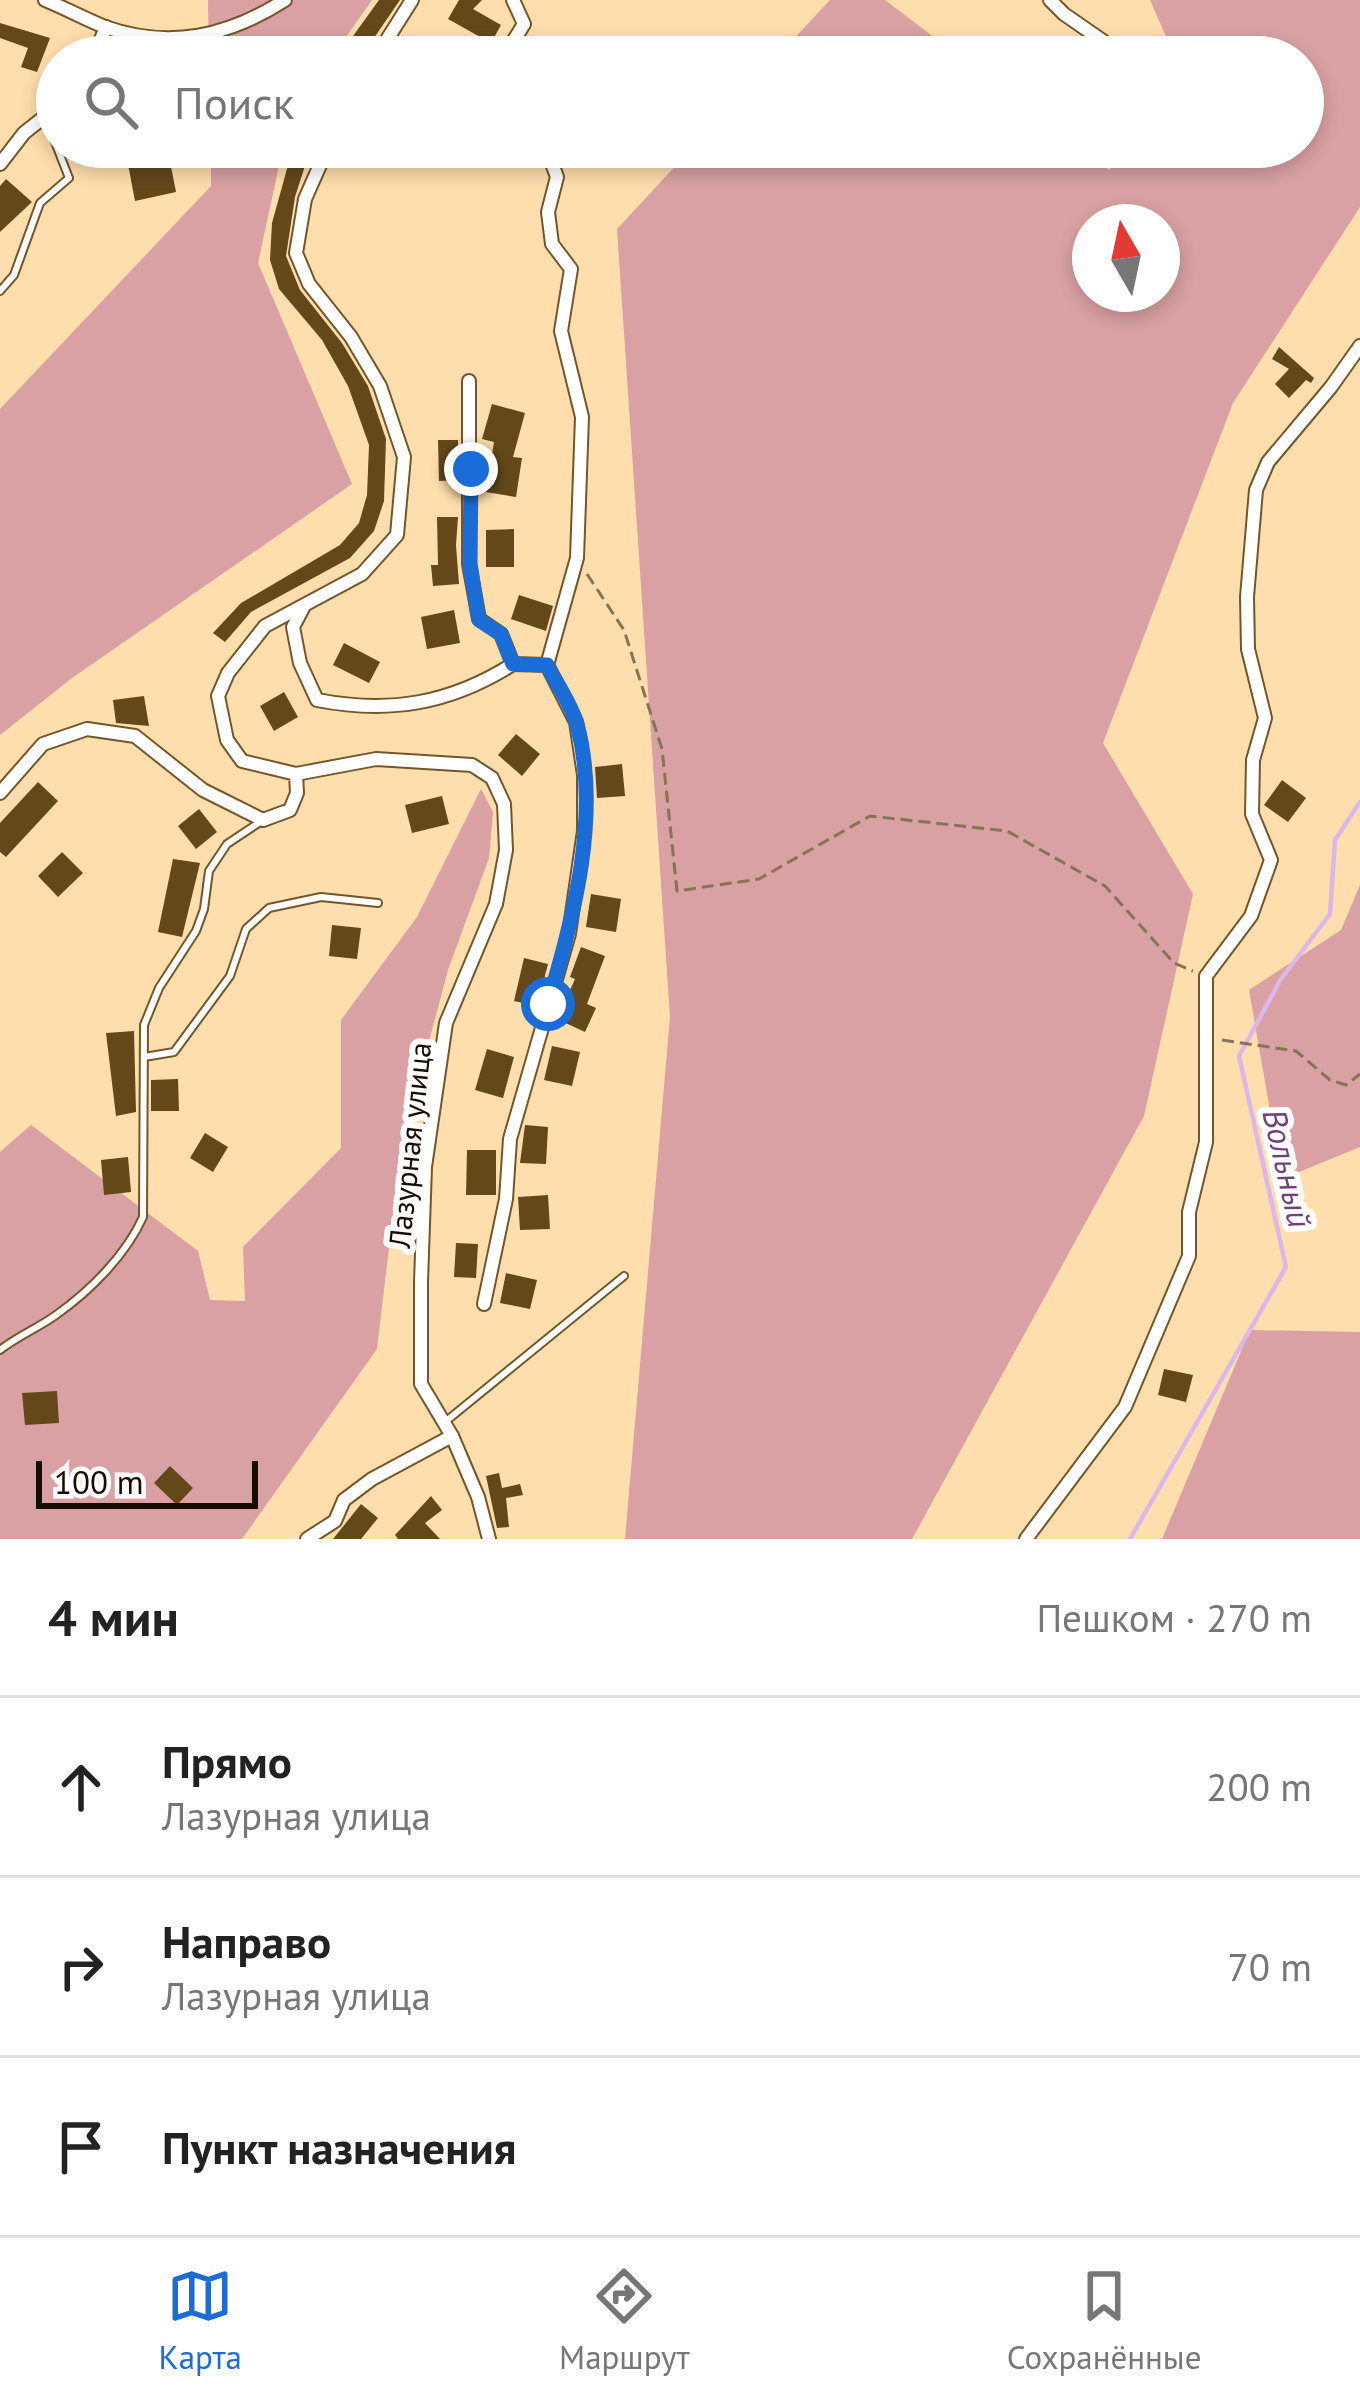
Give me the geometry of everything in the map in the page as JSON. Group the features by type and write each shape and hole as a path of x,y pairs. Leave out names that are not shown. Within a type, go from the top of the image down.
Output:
{"street":[{"path":"198,36 248,24 285,0"},
{"path":"389,36 412,0"},
{"path":"514,0 524,25 517,36"},
{"path":"1050,0 1096,36"},
{"path":"51,1 106,27 167,36"},
{"path":"102,36 106,27"},
{"path":"0,164 36,124"},
{"name":"Лазурная улица","path":"319,168 305,200 296,253 309,284 351,337 380,386 404,457 397,535 362,574 266,626 228,673 218,696 226,740 242,761 296,774 376,759 472,765 492,778 504,804 506,850 496,904 446,1023 425,1167 421,1384 448,1429 478,1497 489,1539"},
{"path":"484,1304 506,1199 510,1138 569,934 584,831 584,775 576,722 547,665 577,558 582,417 561,331 571,269 552,244 548,212 557,177 554,168"},
{"path":"1026,1539 1125,1407 1189,1256 1189,1212 1206,1142 1206,976 1251,916 1271,860 1252,814 1253,760 1265,718 1248,649 1247,597 1256,490 1268,462 1360,346"},
{"path":"469,381 470,564 479,620 501,634 513,664"},
{"path":"305,604 293,627 300,663 317,700 363,709 420,702 475,688 513,664 547,665"},
{"path":"0,794 43,744 87,729 135,736 202,790 263,820 290,810 297,793 296,774"},
{"path":"307,1539 335,1521 344,1500 448,1429"}],"lane":[{"path":"0,291 14,275 40,203 69,178 64,168"},
{"path":"0,1350 55,1317 133,1239 142,1217 144,1025 159,988 196,932 209,871 227,844 263,820"},
{"path":"144,1057 174,1052 230,976 246,929 269,908 321,897 378,903"},
{"path":"448,1429 624,1276"}],"path":[{"path":"577,558 624,630 662,749 677,891 759,878 870,816 1007,831 1105,886 1174,964 1206,976"},
{"path":"1205,1040 1296,1051 1330,1080 1346,1084 1360,1074"}],"shaded area":[{"path":"208,0 372,0 347,36 209,36"},
{"path":"830,0 885,0 932,36 797,36"},
{"path":"1150,0 1360,0 1360,207 1233,403 1103,743 1193,894 1144,1116 912,1539 625,1539 670,1017 617,229 674,168 1324,168 1324,36 1166,36"},
{"path":"211,168 278,168 258,263 352,484 72,678 0,735 0,409 211,186"},
{"path":"481,789 493,812 489,858 448,970 401,1146 377,1349 242,1539 0,1539 0,1152 31,1125 198,1251 210,1300 245,1301 243,1247 341,1148 341,1020 417,917"},
{"path":"1360,885 1360,1147 1282,1179 1249,990 1341,930"},
{"path":"1250,1330 1360,1332 1360,1539 1162,1539"}],"building":[{"path":"379,0 400,0 375,36 353,36"},
{"path":"459,0 482,0 473,9 501,25 495,36 478,36 448,19"},
{"path":"0,23 43,36 36,36 36,72 21,67 28,48 0,38"},
{"path":"129,168 171,168 176,192 135,201"},
{"path":"287,168 304,168 286,256 300,290 342,343 368,386 386,439 384,501 374,531 350,558 251,612 225,642 213,633 241,603 340,545 359,523 367,495 369,445 348,386 322,340 279,289 270,260 272,223"},
{"path":"6,179 32,202 0,232 0,186"},
{"path":"1279,347 1314,378 1289,398 1275,384 1289,369 1272,359"},
{"path":"492,404 525,413 513,457 522,458 516,497 486,492 494,442 482,439"},
{"path":"438,440 458,440 458,480 439,481"},
{"path":"437,517 458,517 459,584 433,586 431,565 438,565"},
{"path":"514,529 514,567 486,567 486,530"},
{"path":"519,595 553,606 546,631 511,619"},
{"path":"454,610 460,643 427,649 421,617"},
{"path":"344,643 380,662 369,683 333,665"},
{"path":"284,692 298,717 274,731 260,706"},
{"path":"144,696 149,726 116,723 113,700"},
{"path":"516,734 540,754 522,776 498,755"},
{"path":"622,764 625,796 597,798 595,767"},
{"path":"1282,780 1306,798 1288,822 1264,805"},
{"path":"38,782 58,801 6,857 0,852 0,823"},
{"path":"442,796 449,824 412,833 405,805"},
{"path":"199,809 217,832 196,849 178,826"},
{"path":"62,852 83,873 58,897 38,876"},
{"path":"173,859 200,863 182,937 158,932"},
{"path":"591,894 621,899 616,932 586,927"},
{"path":"332,925 361,928 357,959 329,956"},
{"path":"581,947 605,956 587,1004 596,1008 585,1032 557,1019 575,979 570,977"},
{"path":"524,958 548,964 537,1006 514,1001"},
{"path":"134,1031 136,1112 116,1116 106,1033"},
{"path":"552,1046 580,1052 572,1086 544,1080"},
{"path":"487,1049 514,1057 503,1098 475,1090"},
{"path":"178,1079 179,1111 151,1111 151,1080"},
{"path":"525,1125 548,1127 546,1164 520,1163"},
{"path":"205,1133 228,1147 213,1172 190,1158"},
{"path":"467,1150 496,1150 496,1195 466,1195"},
{"path":"128,1157 131,1192 104,1195 101,1160"},
{"path":"548,1195 550,1229 520,1230 518,1197"},
{"path":"456,1243 478,1244 476,1278 454,1277"},
{"path":"506,1273 537,1280 530,1309 500,1303"},
{"path":"1164,1369 1193,1375 1186,1402 1158,1395"},
{"path":"57,1391 59,1423 25,1425 22,1393"},
{"path":"170,1466 193,1488 177,1505 154,1483"},
{"path":"499,1473 502,1488 520,1484 523,1495 506,1498 509,1527 497,1528 486,1476"},
{"path":"431,1496 442,1510 425,1523 440,1539 398,1539 395,1535"},
{"path":"361,1504 378,1518 361,1539 333,1539"}],"waterway":[{"name":"Вольный","path":"1130,1539 1286,1267 1239,1056 1281,979 1330,914 1335,840 1360,802"}],"route":[{"path":"471,469 470,564 479,620 501,634 513,664 547,665 576,722 584,775 584,831 569,934 548,1004"}]}
